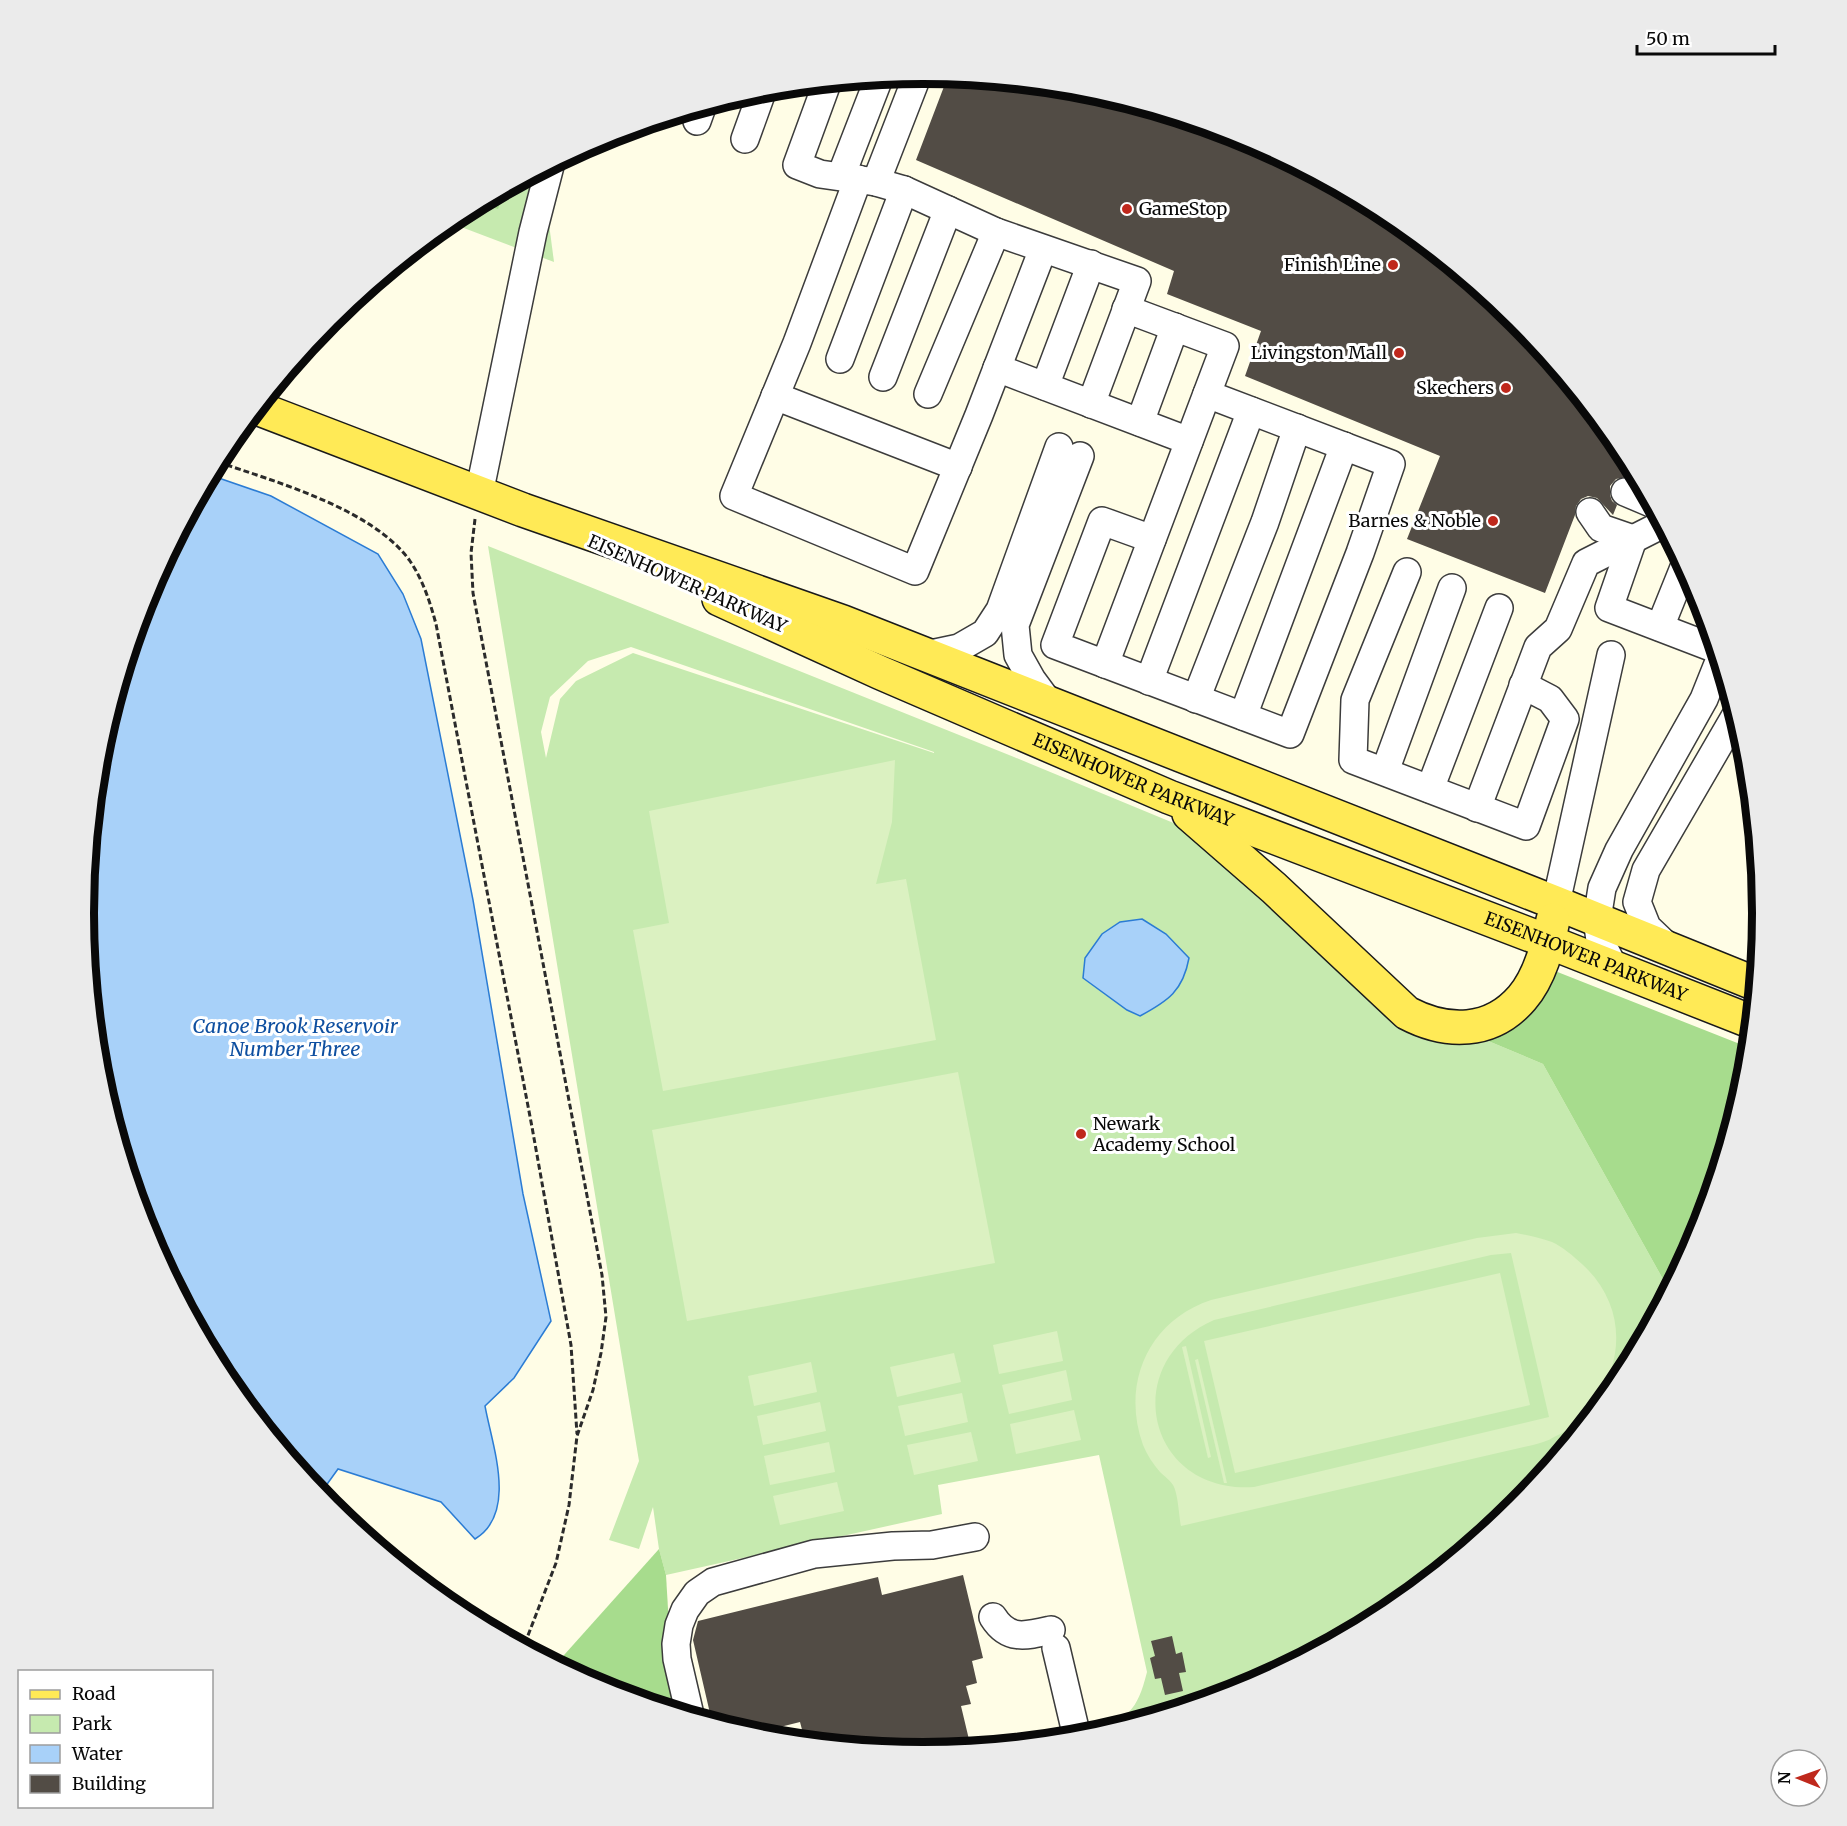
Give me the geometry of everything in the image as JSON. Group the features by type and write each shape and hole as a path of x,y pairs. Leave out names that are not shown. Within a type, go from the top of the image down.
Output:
{"main road":[{"name":"EISENHOWER PARKWAY","path":"264,411 479,494 843,622 1749,981"},
{"name":"EISENHOWER PARKWAY","path":"523,510 881,673 1169,797 1745,1019"},
{"path":"1169,797 1274,888 1407,1013 1424,1022 1441,1027 1477,1026 1509,1010 1522,998 1532,983 1549,942 1556,903"}],"lane":[{"path":"858,179 912,84"},
{"path":"877,86 858,179 797,343 734,496 915,571 1043,249"},
{"path":"824,90 797,165 820,174 858,179 904,190 996,232 1137,281 1090,404"},
{"path":"745,139 759,101"},
{"path":"479,494 528,255 548,174"},
{"path":"840,359 904,190"},
{"path":"883,377 948,210"},
{"path":"928,394 996,232"},
{"path":"1045,387 1091,264"},
{"path":"1105,664 1224,346 1126,309"},
{"path":"1140,422 1175,327"},
{"path":"997,368 1189,441"},
{"path":"1152,539 1102,521 1055,645 1290,734 1360,553 1391,464 1206,394"},
{"path":"775,396 958,467"},
{"path":"1149,681 1251,411"},
{"path":"1196,699 1265,522 1297,428"},
{"path":"1243,717 1344,446"},
{"path":"927,655 959,648 985,633 1000,610 1070,452 1015,625 1018,655 1032,680 1049,703"},
{"path":"1626,492 1640,498"},
{"path":"1590,512 1601,528 1633,539"},
{"path":"1477,808 1538,647 1558,629 1586,563 1657,527"},
{"path":"1633,539 1609,608 1708,645"},
{"path":"1407,572 1355,700 1353,760 1526,826 1565,719 1550,699 1523,685"},
{"path":"1660,627 1680,576"},
{"path":"1385,771 1452,588"},
{"path":"1430,789 1499,608"},
{"path":"1556,903 1611,655"},
{"path":"1614,968 1600,940 1597,920 1602,888 1619,850 1704,699 1712,657"},
{"path":"1670,949 1647,927 1637,902 1646,870 1730,724"},
{"path":"688,1708 677,1659 678,1634 685,1610 697,1593 713,1582 814,1554 893,1546 932,1545 975,1537"},
{"path":"993,1617 1006,1632 1054,1639 1075,1728"}],"path":[{"path":"226,465 319,499 361,519 389,538 410,561 426,591 436,624 571,1345 577,1436 569,1505 555,1563 526,1640"},
{"path":"479,494 471,553 473,593 602,1275 606,1317 602,1353 593,1390 577,1436"}],"green space":[{"path":"543,177 554,262 460,226"},
{"path":"501,200 498,209 491,207"},
{"name":"Newark Academy School","path":"488,546 1176,824 1239,872 1397,1021 1481,1038 1543,1064 1666,1282 1613,1374 1547,1460 1510,1499 1428,1571 1338,1631 1290,1657 1241,1679 1138,1714 1123,1717 1135,1705 1147,1672 1099,1455 938,1485 942,1514 666,1575 659,1549 653,1507 639,1549 609,1540 639,1461","holes":["631,647 934,753 633,653 576,681 560,699 546,758 541,732 550,697 588,661"]},
{"path":"895,760 892,822 876,884 906,879 936,1040 663,1091 633,930 669,923 649,811"},
{"path":"1555,971 1741,1045 1737,1075 1709,1179 1666,1282 1543,1064 1481,1038"},
{"path":"958,1072 995,1263 687,1321 652,1130"},
{"path":"1516,1233 1552,1242 1582,1264 1596,1279 1613,1312 1616,1348 1605,1384 1581,1418 1547,1441 1181,1526 1175,1489 1155,1466 1143,1445 1137,1422 1135,1400 1138,1378 1145,1358 1156,1339 1171,1323 1189,1310 1211,1300 1477,1238","holes":["1511,1253 1549,1417 1254,1487 1217,1484 1189,1470 1169,1448 1158,1422 1156,1393 1165,1365 1184,1340 1214,1320 1491,1255"]},
{"path":"1500,1273 1530,1405 1235,1473 1204,1341"},
{"path":"1057,1331 1063,1361 999,1374 993,1345"},
{"path":"1186,1346 1211,1457 1208,1458 1182,1347"},
{"path":"954,1353 961,1382 897,1397 890,1367"},
{"path":"1198,1359 1227,1483 1224,1483 1195,1360"},
{"path":"811,1362 817,1392 754,1406 748,1376"},
{"path":"1066,1370 1072,1400 1009,1414 1002,1385"},
{"path":"962,1393 968,1422 905,1436 898,1406"},
{"path":"820,1402 826,1431 763,1445 757,1416"},
{"path":"1074,1410 1081,1440 1016,1454 1010,1424"},
{"path":"971,1432 978,1461 914,1475 907,1445"},
{"path":"829,1442 835,1472 770,1485 764,1456"},
{"path":"837,1482 844,1511 780,1525 773,1496"},
{"path":"659,1549 666,1575 674,1703 606,1679 561,1659"}],"water":[{"name":"Canoe Brook Reservoir Number Three","path":"218,478 271,496 378,554 403,594 421,639 473,900 523,1194 551,1321 514,1378 485,1406 499,1477 499,1496 496,1513 488,1527 475,1539 441,1502 338,1469 325,1487 300,1460 234,1374 180,1280 138,1179 110,1075 102,1021 96,967 94,913 96,859 110,751 138,647 158,596 180,546"},
{"path":"1142,919 1166,934 1189,958 1183,979 1173,994 1140,1016 1127,1010 1083,978 1085,958 1102,934 1120,922"}],"building":[{"name":"Livingston Mall","path":"945,85 1032,91 1138,112 1241,147 1290,169 1338,195 1428,255 1510,327 1547,366 1581,408 1627,476 1616,479 1610,486 1612,501 1617,505 1613,515 1597,498 1588,496 1581,499 1576,506 1575,515 1545,593 1407,539 1440,456 1245,376 1261,331 1167,294 1174,271 916,160"},
{"path":"963,1575 983,1658 972,1661 977,1683 966,1686 971,1704 961,1706 969,1740 924,1742 869,1740 838,1737 837,1734 828,1736 815,1735 803,1733 800,1722 775,1728 710,1714 693,1640 698,1621 878,1577 882,1595"},
{"path":"1172,1636 1176,1654 1182,1652 1186,1672 1179,1673 1183,1691 1165,1695 1161,1678 1155,1679 1150,1658 1155,1656 1151,1641"}],"place":[{"name":"GameStop","path":"1127,209"},
{"name":"Finish Line","path":"1393,265"},
{"name":"Livingston Mall","path":"1399,353"},
{"name":"Skechers","path":"1506,388"},
{"name":"Barnes & Noble","path":"1493,521"},
{"name":"Newark Academy School","path":"1081,1134"}]}
